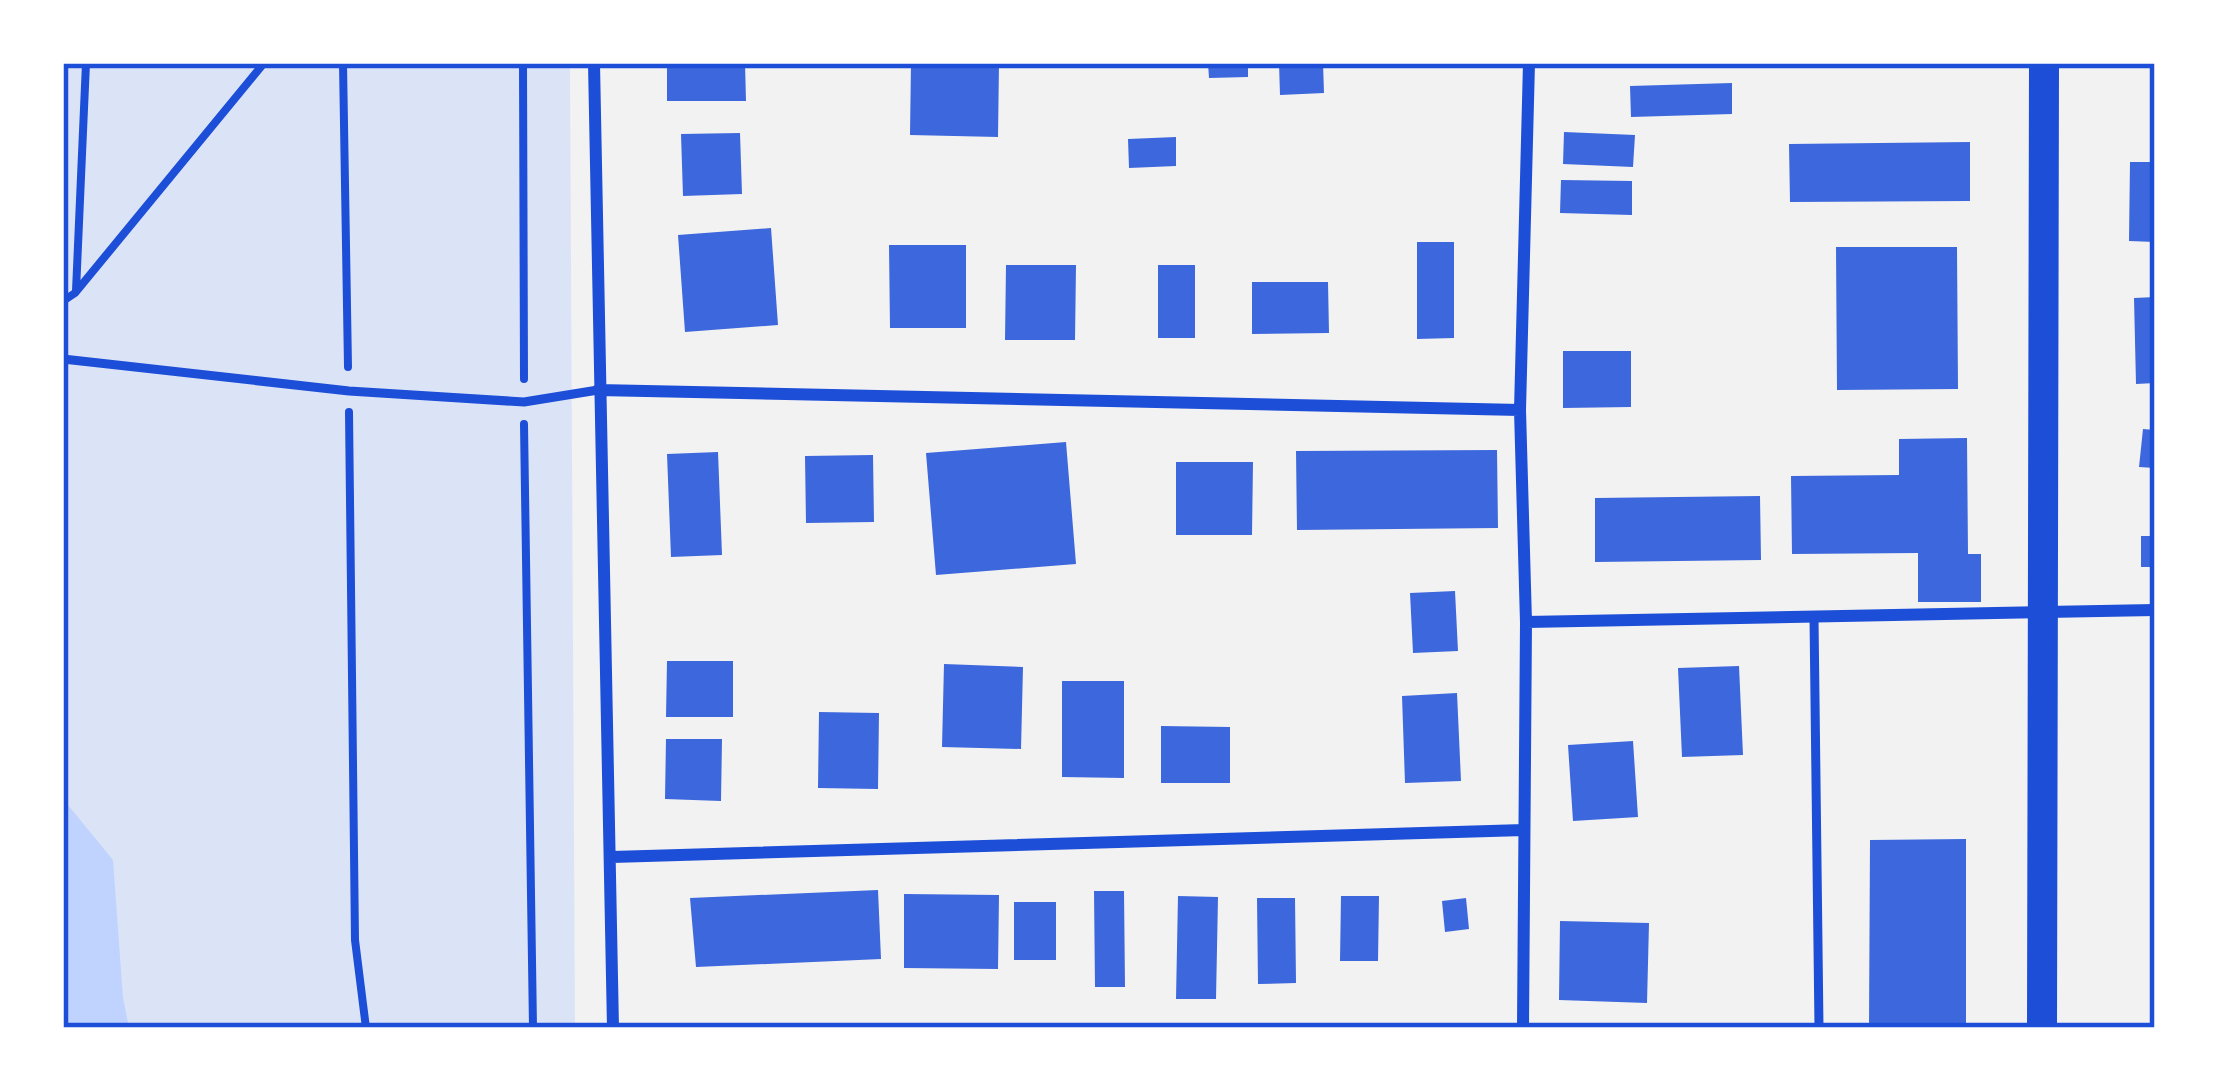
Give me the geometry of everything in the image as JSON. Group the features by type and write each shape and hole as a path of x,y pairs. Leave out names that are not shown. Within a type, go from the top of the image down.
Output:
{"main road":[{"path":"2042,1028 2044,63"}],"street":[{"path":"594,63 614,1028"},
{"path":"1523,1028 1526,622 1520,410 1529,63"},
{"path":"598,391 1520,410"},
{"path":"1526,622 2155,610"},
{"path":"612,857 1524,830"}],"lane":[{"path":"63,359 349,391 524,402 598,391"},
{"path":"1814,617 1819,1028"}],"path":[{"path":"76,293 86,63"},
{"path":"63,301 76,293 264,63"},
{"path":"343,63 355,940 366,1028"},
{"path":"523,63 533,1028"}],"shaded area":[{"path":"63,63 570,63 575,1028 63,1028"}],"water":[{"path":"63,799 113,860 129,1028 63,1028"}],"building":[{"path":"667,63 745,63 746,101 667,101"},
{"path":"911,63 999,63 998,137 910,135"},
{"path":"1208,63 1248,63 1248,77 1209,78"},
{"path":"1279,63 1323,63 1324,93 1280,95"},
{"path":"1732,83 1732,114 1631,117 1630,86"},
{"path":"1564,132 1635,135 1633,167 1563,164"},
{"path":"740,133 742,194 683,196 681,134"},
{"path":"1176,137 1176,166 1129,168 1128,139"},
{"path":"1970,142 1970,201 1790,202 1789,144"},
{"path":"2130,162 2155,162 2155,242 2129,241"},
{"path":"1561,180 1632,181 1632,215 1560,213"},
{"path":"771,228 778,325 685,332 678,235"},
{"path":"1417,242 1454,242 1454,338 1417,339"},
{"path":"889,245 966,245 966,328 890,328"},
{"path":"1836,247 1957,247 1958,389 1837,390"},
{"path":"1006,265 1076,265 1075,340 1005,340"},
{"path":"1158,265 1195,265 1195,338 1158,338"},
{"path":"1252,282 1328,282 1329,333 1252,334"},
{"path":"2155,297 2155,383 2136,384 2134,298"},
{"path":"1563,351 1631,351 1631,407 1563,408"},
{"path":"2143,429 2155,430 2155,468 2139,467"},
{"path":"1967,438 1968,554 1981,554 1981,602 1918,602 1918,553 1792,554 1791,476 1899,475 1899,439"},
{"path":"1066,442 1076,564 936,575 926,453"},
{"path":"1497,450 1498,528 1297,530 1296,451"},
{"path":"718,452 722,555 671,557 667,454"},
{"path":"873,455 874,522 806,523 805,456"},
{"path":"1176,462 1253,462 1252,535 1176,535"},
{"path":"1760,496 1761,560 1595,562 1595,498"},
{"path":"2141,536 2155,536 2155,567 2141,567"},
{"path":"1455,591 1458,651 1413,653 1410,593"},
{"path":"667,661 733,661 733,717 666,717"},
{"path":"944,664 1023,667 1021,749 942,747"},
{"path":"1739,666 1743,755 1682,757 1678,668"},
{"path":"1062,681 1124,681 1124,778 1062,777"},
{"path":"1457,693 1461,781 1405,783 1402,696"},
{"path":"819,712 879,713 878,789 818,788"},
{"path":"1161,726 1230,727 1230,783 1161,783"},
{"path":"666,739 722,739 721,801 665,799"},
{"path":"1633,741 1638,817 1573,821 1568,745"},
{"path":"1966,839 1966,1028 1869,1028 1870,840"},
{"path":"878,890 881,959 696,967 690,898"},
{"path":"1094,891 1124,891 1125,987 1095,987"},
{"path":"904,894 999,895 998,969 904,968"},
{"path":"1178,896 1218,897 1216,999 1176,999"},
{"path":"1341,896 1379,896 1378,961 1340,961"},
{"path":"1257,898 1295,898 1296,983 1258,984"},
{"path":"1466,898 1469,929 1445,932 1442,901"},
{"path":"1014,902 1056,902 1056,960 1014,960"},
{"path":"1560,921 1649,923 1647,1003 1559,1000"}]}
